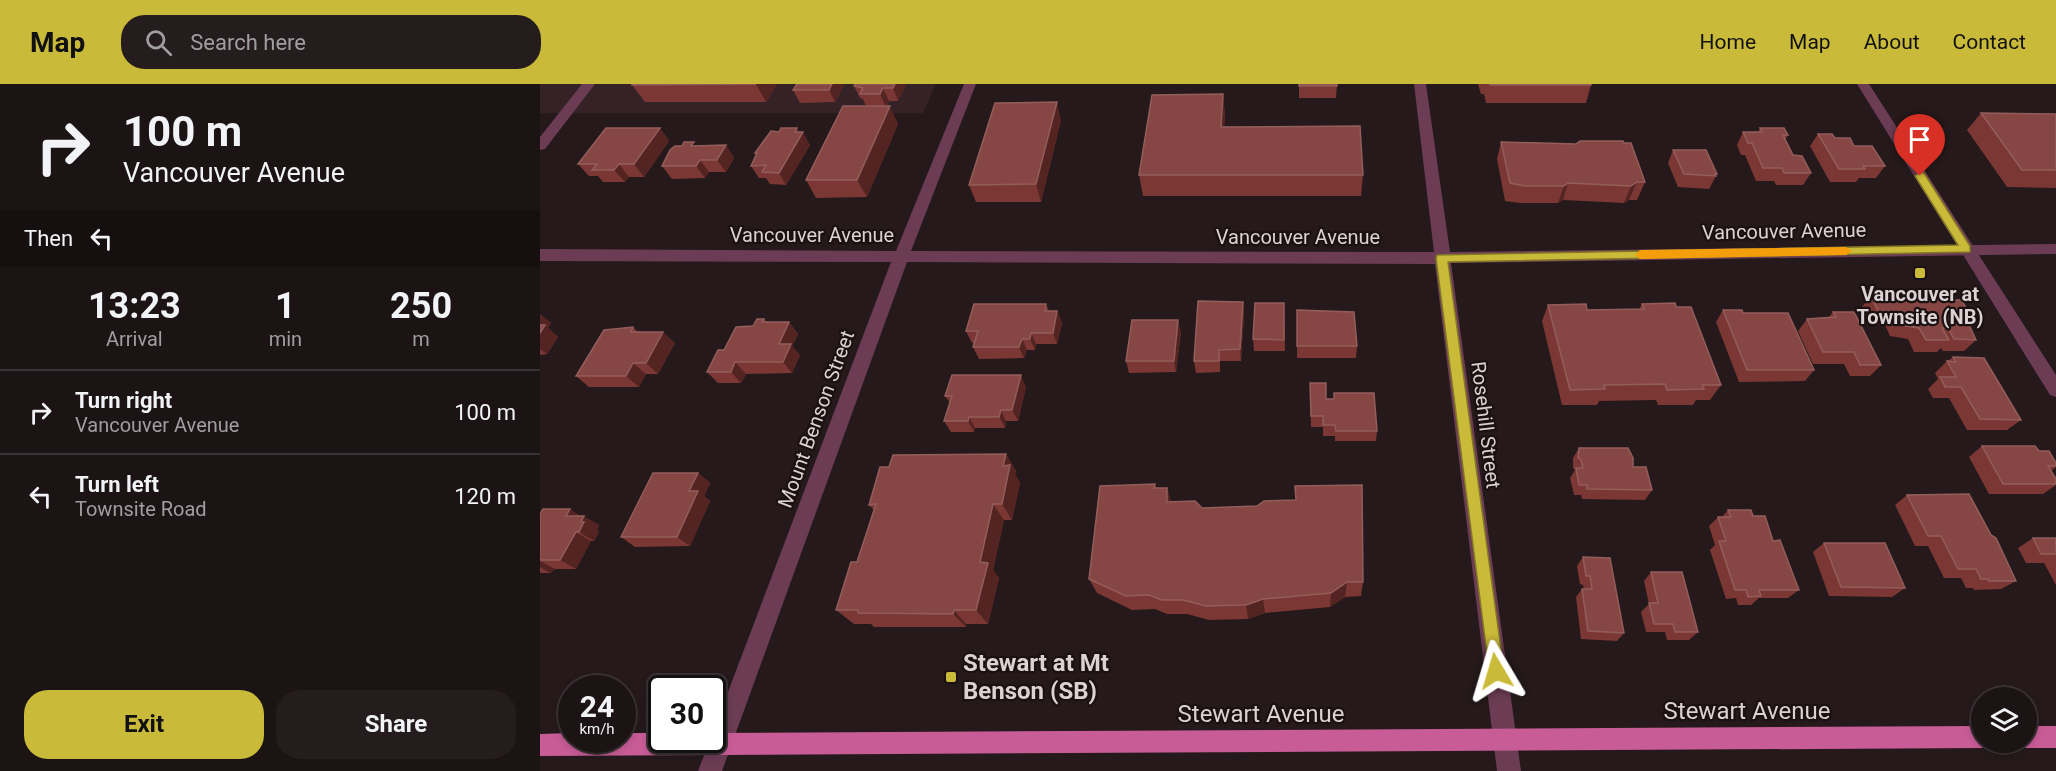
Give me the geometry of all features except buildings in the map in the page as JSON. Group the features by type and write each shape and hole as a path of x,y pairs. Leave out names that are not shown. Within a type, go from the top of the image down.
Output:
{"highway":[{"name":"Stewart Avenue","path":"726,744 1971,737"},
{"path":"2037,737 2056,737"},
{"name":"Stewart Avenue","path":"540,745 648,744"}],"street":[{"path":"540,146 589,84"},
{"name":"Mount Benson Street","path":"726,728 901,257 970,84"},
{"name":"Rosehill Street","path":"1420,84 1509,771"},
{"path":"1863,84 2056,390"},
{"name":"Vancouver Avenue","path":"540,255 1442,258 2056,249"},
{"name":"Mount Benson Street","path":"710,771 717,753"}],"shaded area":[{"path":"540,84 936,84 923,113 540,113"}],"slow traffic":[{"path":"1640,255 1846,251"}],"place":[{"name":"Vancouver at Townsite (NB)","path":"1920,273"},
{"name":"Stewart at Mt Benson (SB)","path":"951,677"}],"route":[{"path":"1496,671 1442,258 1966,249 1920,176"}]}
